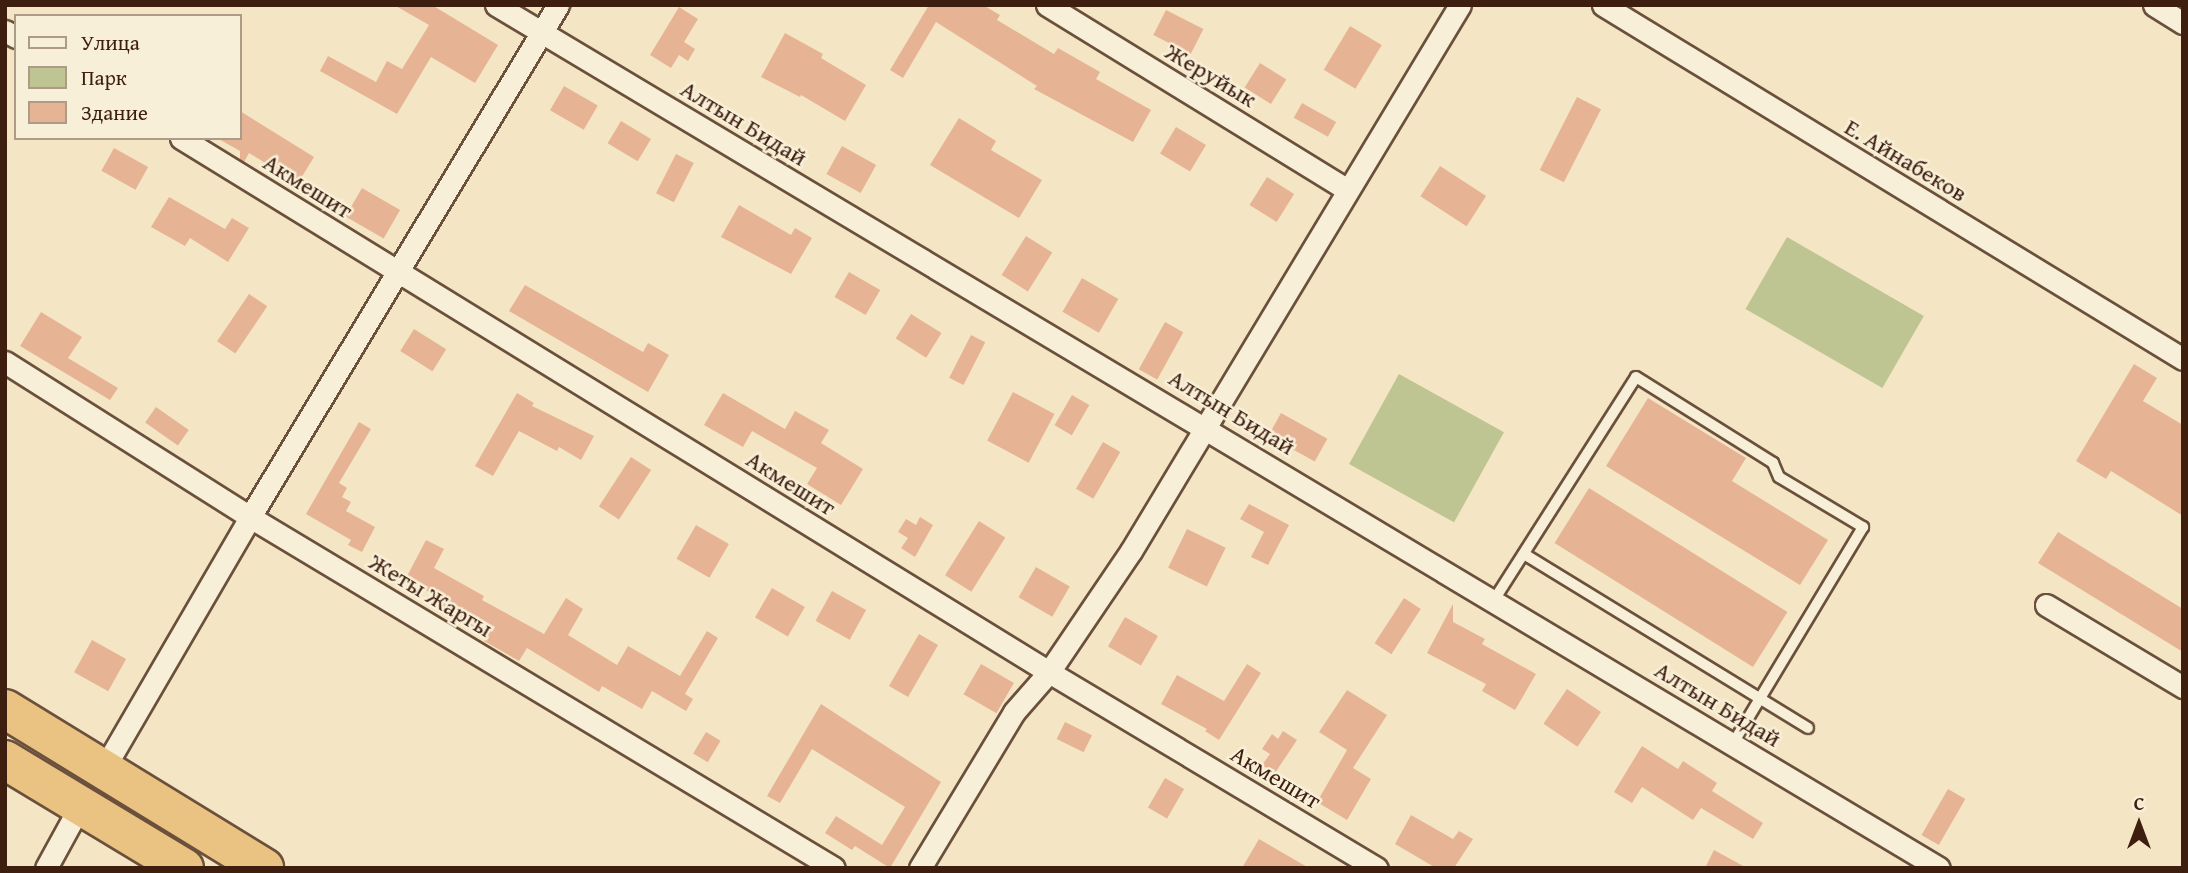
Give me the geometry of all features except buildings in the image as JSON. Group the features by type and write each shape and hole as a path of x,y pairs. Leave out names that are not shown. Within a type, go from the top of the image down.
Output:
{"highway":[{"path":"5,709 264,868"},
{"path":"5,760 184,868"},
{"path":"81,804 103,770"}],"street":[{"name":"Алтын Бидай","path":"496,5 1939,868"},
{"path":"103,770 250,517 558,5"},
{"name":"Жеруйык","path":"1047,5 1348,190"},
{"path":"920,868 1014,712 1049,672 1131,551 1460,5"},
{"name":"Е. Айнабеков","path":"1603,5 2183,359"},
{"path":"2154,5 2183,23"},
{"name":"Акмешит","path":"184,140 1049,672 1377,868"},
{"name":"Жеты Жаргы","path":"5,362 250,517 834,868"},
{"path":"2046,604 2183,687"},
{"path":"46,868 81,804"}],"lane":[{"path":"1494,600 1636,377 1773,463 1779,477 1863,527 1733,743"},
{"path":"1524,554 1808,728"}],"green space":[{"path":"1787,237 1924,316 1882,388 1746,309"},
{"path":"1399,374 1504,432 1454,522 1349,464"}]}
